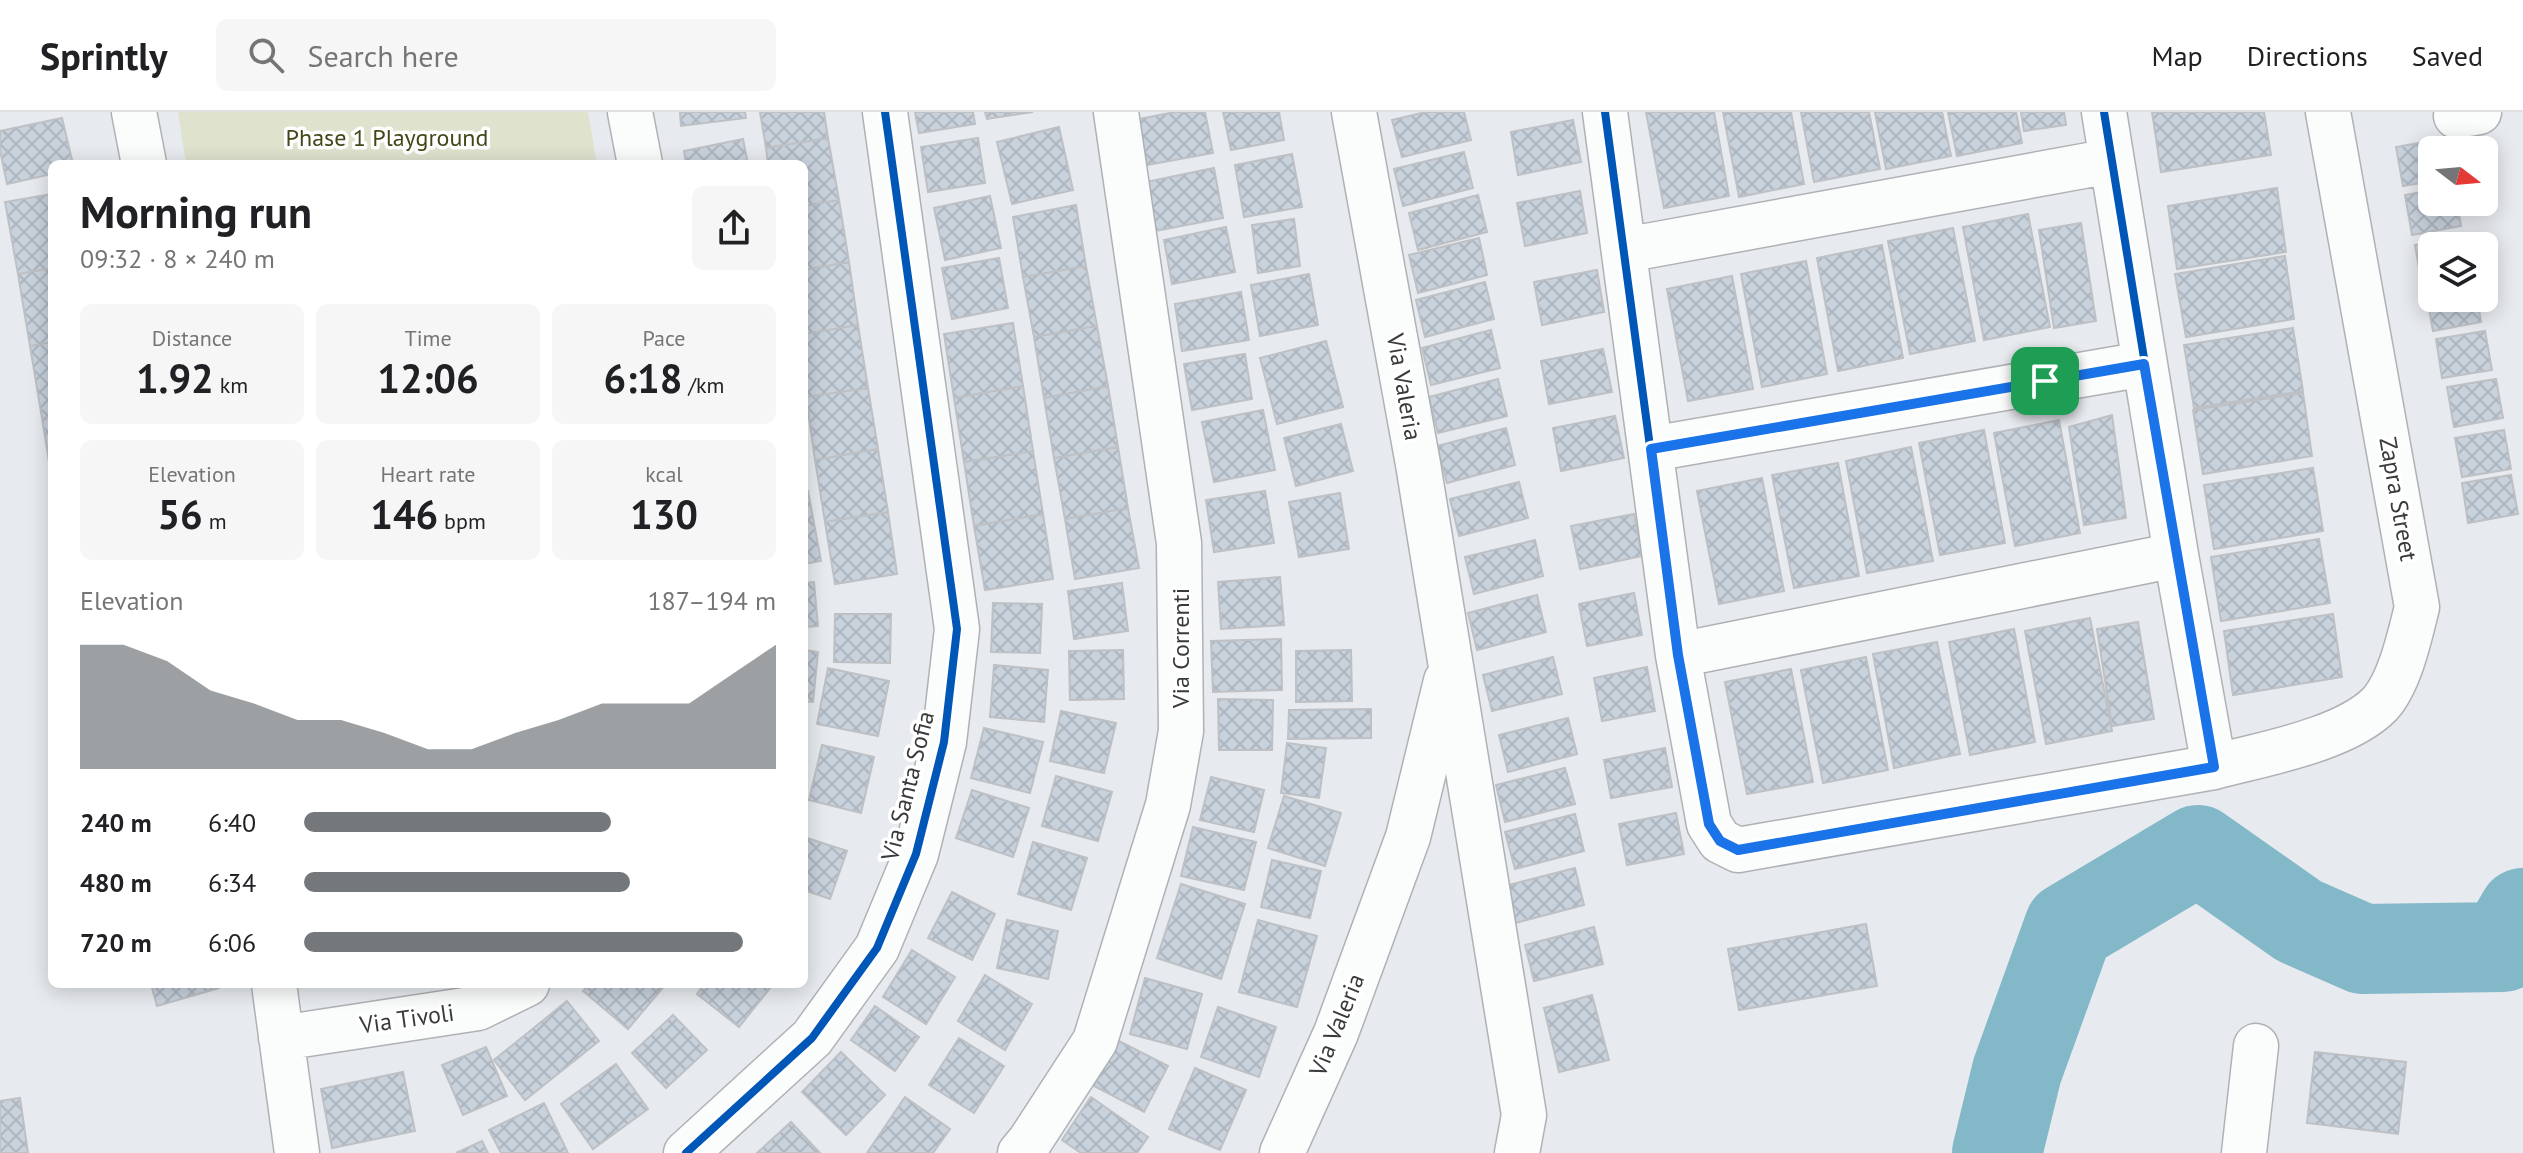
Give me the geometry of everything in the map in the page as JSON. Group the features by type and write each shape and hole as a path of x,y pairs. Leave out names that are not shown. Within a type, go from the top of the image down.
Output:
{"street":[{"path":"134,112 143,160"},
{"path":"630,112 639,160"},
{"name":"Via Santa Sofia","path":"686,1153 812,1038 877,948 916,854 944,742 957,629 885,112"},
{"name":"Via Correnti","path":"1020,1153 1095,1041 1168,805 1181,731 1179,543 1116,112"},
{"name":"Via Valeria","path":"1354,112 1415,449 1524,1115 1517,1153"},
{"path":"1605,112 1678,655 2176,555"},
{"path":"2104,112 2214,767"},
{"name":"Zapra Street","path":"1678,655 1709,824 1720,841 1738,850 2214,767 2343,730 2380,703 2404,659 2417,607 2328,112"},
{"path":"1625,250 2111,161"},
{"path":"1651,449 2144,364"},
{"name":"Via Valeria","path":"1282,1153 1336,1033 1408,837 1450,663"},
{"path":"275,988 297,1153"},
{"name":"Via Tivoli","path":"281,1038 478,1008 519,988"},
{"path":"2244,1153 2256,1046"}],"green space":[{"name":"Phase 1 Playground","path":"178,112 588,112 596,160 185,160"}],"building":[{"path":"680,112 745,112 746,118 681,126"},
{"path":"760,112 824,112 828,138 766,148"},
{"path":"915,112 973,112 975,124 919,133"},
{"path":"985,112 1033,112 987,119"},
{"path":"1175,112 1205,112 1213,153 1147,165 1139,119"},
{"path":"1223,112 1279,112 1284,140 1231,150"},
{"path":"1426,112 1464,112 1471,140 1402,157 1392,120"},
{"path":"1646,112 1714,112 1729,196 1664,208"},
{"path":"1723,112 1791,112 1804,184 1739,197"},
{"path":"1801,112 1869,112 1880,169 1814,182"},
{"path":"1875,112 1942,112 1951,156 1886,169"},
{"path":"1948,112 2016,112 2022,143 1957,156"},
{"path":"2021,112 2064,112 2066,125 2024,131"},
{"path":"2152,112 2264,112 2271,155 2161,172"},
{"path":"62,118 72,160 48,160 48,175 7,184 0,150 0,131"},
{"path":"1573,120 1581,162 1518,175 1511,132"},
{"path":"1059,127 1073,190 1012,204 997,142"},
{"path":"828,138 839,200 808,205 808,160 768,160 766,148"},
{"path":"978,138 985,183 928,192 921,147"},
{"path":"743,139 747,160 685,160 684,151"},
{"path":"2418,143 2418,183 2403,186 2396,147"},
{"path":"1464,152 1473,188 1403,206 1394,169"},
{"path":"1292,154 1302,207 1244,217 1235,165"},
{"path":"1214,168 1223,218 1155,231 1146,182"},
{"path":"2277,188 2286,252 2177,269 2168,206"},
{"path":"1580,191 1587,233 1525,246 1517,203"},
{"path":"2418,193 2418,216 2459,216 2461,226 2412,235 2405,195"},
{"path":"48,195 48,269 18,274 5,202"},
{"path":"1478,195 1487,232 1418,250 1409,213"},
{"path":"990,196 1001,248 945,260 934,208"},
{"path":"839,200 849,262 808,269 808,205"},
{"path":"1076,205 1086,266 1023,277 1013,217"},
{"path":"2028,214 2050,327 1984,340 1963,227"},
{"path":"1294,219 1300,266 1258,273 1252,225"},
{"path":"2081,223 2096,321 2054,328 2039,230"},
{"path":"1226,227 1235,272 1172,284 1164,240"},
{"path":"1953,228 1975,341 1910,354 1888,241"},
{"path":"1479,238 1487,275 1418,293 1409,255"},
{"path":"1882,245 1903,358 1838,371 1817,258"},
{"path":"2285,256 2294,319 2186,337 2175,274"},
{"path":"999,258 1008,308 952,319 942,268"},
{"path":"1806,261 1827,374 1762,387 1741,274"},
{"path":"849,262 858,325 808,333 808,269"},
{"path":"1086,266 1097,326 1034,337 1023,277"},
{"path":"48,269 48,343 30,346 18,274"},
{"path":"1597,270 1604,312 1542,325 1534,282"},
{"path":"1309,274 1318,325 1260,336 1251,285"},
{"path":"1732,276 1753,389 1688,401 1667,289"},
{"path":"1485,282 1494,319 1425,337 1416,300"},
{"path":"1241,292 1249,340 1182,351 1175,304"},
{"path":"2430,312 2479,312 2481,322 2433,331"},
{"path":"1013,323 1023,386 954,398 944,334"},
{"path":"858,325 868,388 808,397 808,333"},
{"path":"1097,326 1108,386 1044,398 1034,337"},
{"path":"2293,328 2303,391 2194,408 2184,345"},
{"path":"1491,330 1500,368 1431,385 1422,348"},
{"path":"2485,331 2492,370 2442,378 2436,339"},
{"path":"1326,341 1343,407 1277,424 1260,358"},
{"path":"48,343 48,417 42,418 30,346"},
{"path":"1603,349 1612,392 1549,404 1541,361"},
{"path":"1245,354 1252,399 1192,410 1184,364"},
{"path":"1498,379 1507,416 1438,433 1429,397"},
{"path":"2496,379 2503,418 2454,427 2447,387"},
{"path":"1023,386 1033,451 964,462 954,398"},
{"path":"1108,386 1118,447 1054,458 1044,398"},
{"path":"868,388 878,449 815,460 808,397"},
{"path":"2303,393 2312,456 2203,474 2193,410"},
{"path":"1263,410 1275,470 1214,482 1202,422"},
{"path":"2112,415 2126,518 2084,525 2069,427"},
{"path":"1615,416 1624,458 1561,471 1553,428"},
{"path":"48,417 48,455 42,418"},
{"path":"2059,420 2080,533 2015,546 1994,433"},
{"path":"1341,424 1353,471 1296,486 1284,438"},
{"path":"1506,428 1515,465 1447,483 1437,446"},
{"path":"1984,430 2005,543 1940,555 1919,443"},
{"path":"2504,430 2511,469 2462,477 2455,438"},
{"path":"1118,447 1128,508 1065,519 1054,458"},
{"path":"1911,447 1933,561 1867,573 1846,461"},
{"path":"878,449 888,512 825,522 815,460"},
{"path":"1033,451 1043,514 974,526 964,462"},
{"path":"1838,463 1859,576 1794,588 1772,475"},
{"path":"2313,468 2323,531 2214,549 2204,485"},
{"path":"2511,475 2518,514 2468,523 2462,483"},
{"path":"1762,478 1784,591 1719,604 1697,491"},
{"path":"1519,482 1528,518 1459,536 1450,499"},
{"path":"808,491 821,561 808,563"},
{"path":"1265,491 1274,543 1214,552 1206,500"},
{"path":"1340,493 1349,549 1299,557 1289,502"},
{"path":"1128,508 1139,568 1075,579 1065,519"},
{"path":"888,512 897,574 835,584 825,522"},
{"path":"1043,514 1053,579 985,590 974,526"},
{"path":"1634,514 1642,556 1580,569 1571,526"},
{"path":"2319,539 2330,603 2221,621 2211,557"},
{"path":"1535,540 1543,576 1474,594 1465,557"},
{"path":"1280,577 1284,625 1221,629 1218,582"},
{"path":"814,582 818,626 808,627 808,583"},
{"path":"1122,583 1128,631 1074,639 1068,591"},
{"path":"1634,593 1642,635 1587,646 1579,604"},
{"path":"1537,595 1546,632 1477,650 1468,613"},
{"path":"993,603 1042,604 1040,653 991,652"},
{"path":"835,614 891,614 890,663 834,662"},
{"path":"2333,614 2342,677 2233,695 2224,631"},
{"path":"2090,618 2112,731 2046,744 2025,631"},
{"path":"2138,622 2154,719 2112,726 2097,629"},
{"path":"2014,629 2035,742 1970,755 1949,642"},
{"path":"1281,639 1282,690 1213,692 1211,641"},
{"path":"1937,642 1960,754 1894,768 1873,654"},
{"path":"1123,650 1124,699 1070,700 1069,651"},
{"path":"1351,650 1352,701 1296,702 1296,651"},
{"path":"808,651 818,652 813,702 808,701"},
{"path":"1553,657 1562,694 1492,711 1483,675"},
{"path":"1866,657 1888,770 1823,783 1801,670"},
{"path":"994,665 1048,670 1044,722 990,717"},
{"path":"1647,667 1655,711 1602,721 1594,678"},
{"path":"828,668 889,681 878,736 817,724"},
{"path":"1791,669 1813,782 1747,794 1725,682"},
{"path":"1218,699 1273,700 1272,750 1219,750"},
{"path":"1371,709 1371,738 1288,739 1289,710"},
{"path":"1061,711 1116,723 1104,773 1050,761"},
{"path":"1568,718 1577,754 1508,772 1499,735"},
{"path":"984,728 1043,742 1030,793 971,778"},
{"path":"1287,743 1326,748 1319,798 1281,793"},
{"path":"822,745 874,757 861,813 809,800"},
{"path":"1665,748 1672,787 1611,798 1604,760"},
{"path":"1565,768 1575,804 1505,822 1496,785"},
{"path":"1056,776 1112,792 1098,841 1042,826"},
{"path":"1211,777 1264,790 1254,832 1200,820"},
{"path":"972,790 1029,808 1013,857 956,838"},
{"path":"1284,796 1341,813 1325,866 1268,848"},
{"path":"1676,813 1684,854 1627,865 1619,824"},
{"path":"1575,814 1584,851 1515,869 1505,832"},
{"path":"1193,827 1256,842 1244,890 1181,876"},
{"path":"808,838 847,851 830,899 808,891"},
{"path":"1033,842 1087,858 1071,910 1018,894"},
{"path":"1272,860 1321,871 1310,918 1261,907"},
{"path":"1575,868 1584,905 1515,923 1505,886"},
{"path":"1181,884 1245,904 1221,979 1157,958"},
{"path":"952,892 995,914 972,960 928,938"},
{"path":"1007,920 1058,931 1048,979 997,968"},
{"path":"1258,920 1317,936 1297,1007 1239,992"},
{"path":"1866,924 1877,986 1739,1010 1728,949"},
{"path":"1594,927 1603,964 1534,981 1525,945"},
{"path":"912,950 955,977 926,1024 883,997"},
{"path":"985,975 1032,1004 1005,1050 958,1021"},
{"path":"1145,978 1202,994 1187,1049 1130,1034"},
{"path":"152,988 219,988 157,1006"},
{"path":"586,988 663,988 628,1029 583,991"},
{"path":"701,988 770,988 739,1027 697,994"},
{"path":"1592,995 1609,1060 1559,1072 1544,1008"},
{"path":"567,1001 599,1041 525,1100 494,1060"},
{"path":"875,1006 919,1037 895,1071 851,1040"},
{"path":"1218,1007 1276,1027 1259,1077 1201,1057"},
{"path":"673,1015 707,1050 666,1088 632,1053"},
{"path":"959,1038 1004,1066 974,1113 929,1085"},
{"path":"1117,1040 1168,1066 1144,1112 1094,1086"},
{"path":"486,1047 507,1096 463,1115 442,1065"},
{"path":"841,1052 885,1095 846,1135 802,1092"},
{"path":"2315,1052 2406,1062 2398,1134 2307,1123"},
{"path":"616,1064 648,1109 593,1149 561,1104"},
{"path":"1195,1068 1246,1090 1220,1150 1169,1129"},
{"path":"403,1072 415,1131 332,1148 321,1089"},
{"path":"905,1097 950,1129 933,1153 867,1153"},
{"path":"1091,1097 1148,1137 1137,1153 1081,1153 1062,1140"},
{"path":"20,1098 28,1153 0,1153 0,1101"},
{"path":"544,1103 568,1153 501,1153 489,1130"},
{"path":"791,1122 820,1153 757,1153"},
{"path":"482,1141 488,1153 456,1153"}],"waterway":[{"path":"1997,1153 2017,1071 2069,927 2198,850 2299,921 2363,949 2503,947 2523,913"}],"cycle path":[{"path":"686,1153 812,1038 877,948 916,854 944,742 957,629 885,112"},
{"path":"1605,112 1678,655 1709,824 1720,841 1738,850 2214,767 2104,112"}],"route":[{"path":"2144,364 2214,767 1738,850 1720,841 1709,824 1678,655 1651,449 2045,381 2144,364"}]}
